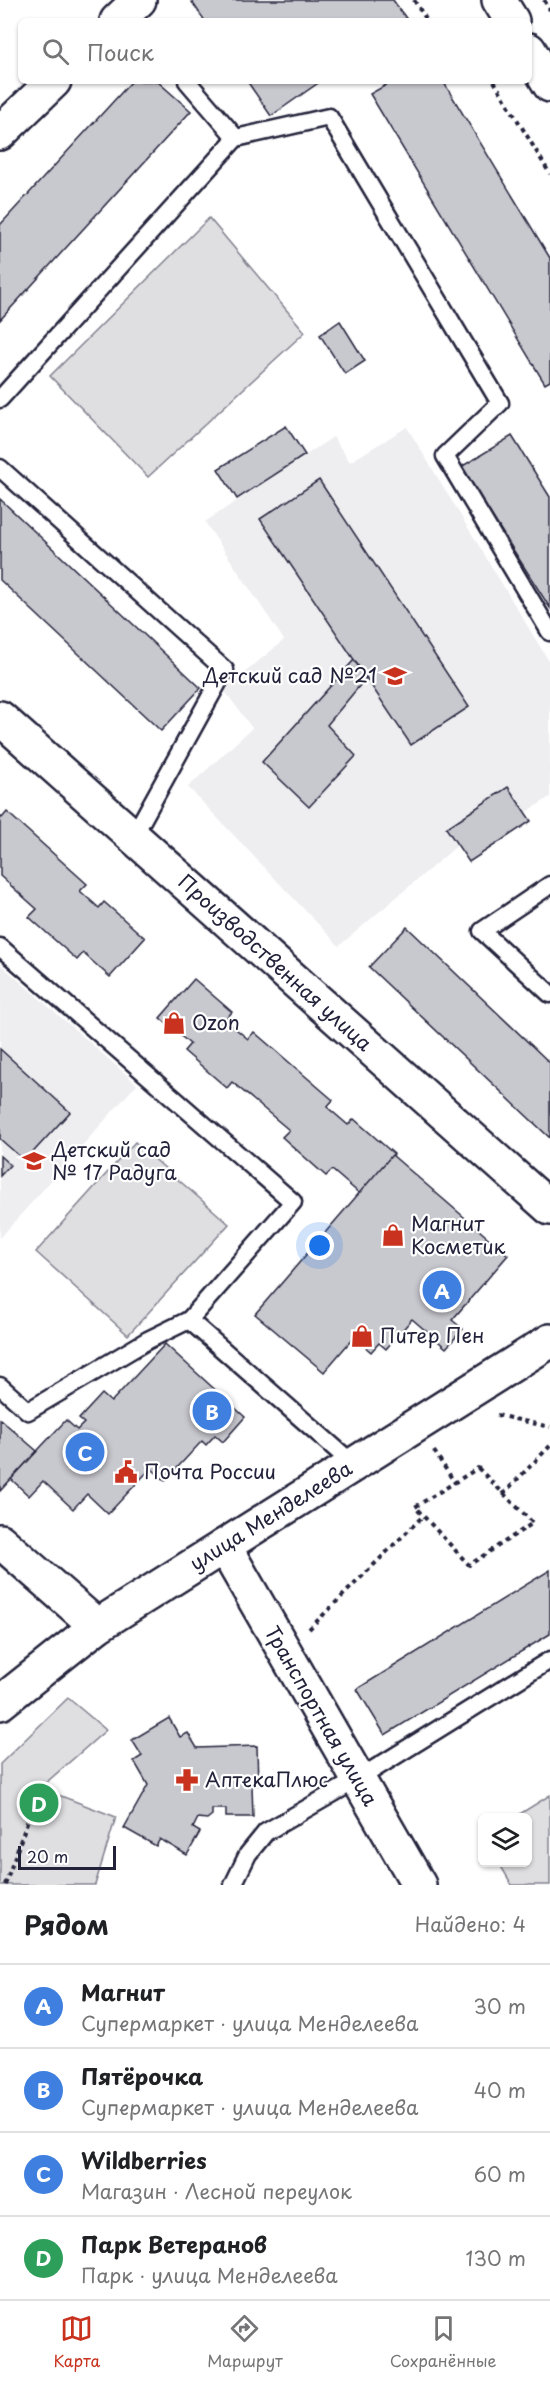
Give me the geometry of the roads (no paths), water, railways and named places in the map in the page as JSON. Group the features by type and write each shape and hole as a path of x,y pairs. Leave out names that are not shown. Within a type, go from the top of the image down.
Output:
{"street":[{"path":"499,0 510,18"},
{"path":"532,55 550,86"},
{"path":"0,133 51,84"},
{"name":"Производственная улица","path":"0,718 550,1208"},
{"name":"улица Менделеева","path":"0,1703 97,1626 550,1341"},
{"path":"0,1541 97,1626"},
{"name":"Транспортная улица","path":"224,1546 419,1885"}],"lane":[{"path":"190,84 236,138"},
{"path":"0,399 236,138 328,117 500,403 445,456 550,632"},
{"path":"0,468 225,670 134,837"},
{"path":"550,885 482,931 550,994"},
{"path":"0,947 293,1202 189,1320 148,1340 28,1411 0,1386"},
{"path":"189,1320 353,1464"},
{"path":"233,1885 248,1854 266,1832 358,1779 550,1660"}],"place":[{"name":"Детский сад №21","path":"395,676"},
{"name":"Ozon","path":"174,1023"},
{"name":"Детский сад № 17 Радуга","path":"34,1161"},
{"name":"Магнит Косметик","path":"393,1235"},
{"name":"Магнит","path":"442,1290"},
{"name":"Питер Пен","path":"362,1336"},
{"name":"Пятёрочка","path":"212,1411"},
{"name":"Wildberries","path":"85,1452"},
{"name":"Почта России","path":"126,1472"},
{"name":"АптекаПлюс","path":"187,1780"},
{"name":"Парк Ветеранов","path":"39,1803"}]}
